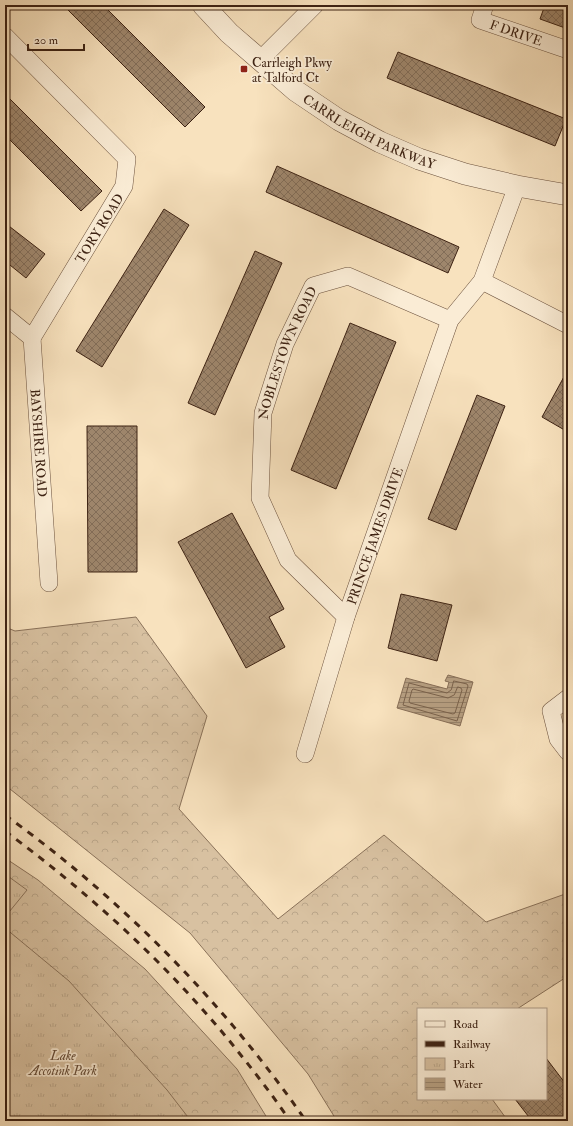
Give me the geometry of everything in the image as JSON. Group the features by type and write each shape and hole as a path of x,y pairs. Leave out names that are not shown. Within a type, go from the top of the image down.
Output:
{"street":[{"name":"CARRLEIGH PARKWAY","path":"203,5 229,34 296,91 339,120 380,142 419,159 458,172 516,186 568,195"},
{"path":"260,60 315,5"},
{"name":"F DRIVE","path":"485,5 480,20 568,50"},
{"name":"TORY ROAD","path":"5,36 127,159 124,186 32,338"},
{"path":"450,320 482,282 516,186"},
{"name":"NOBLESTOWN ROAD","path":"346,617 288,560 260,498 263,413 285,344 313,286 348,276 450,320"},
{"path":"482,282 568,325"},
{"path":"5,316 32,338"},
{"name":"PRINCE JAMES DRIVE","path":"305,754 346,617 450,320"},
{"name":"BAYSHIRE ROAD","path":"32,338 49,583"},
{"path":"568,698 551,711 558,740 568,752"}],"green space":[{"path":"136,617 207,716 179,809 278,919 384,835 486,922 568,893 568,976 519,1008 417,1008 417,1100 493,1100 508,1121 337,1121 308,1074 190,933 5,785 5,627 15,631"},
{"path":"5,858 38,880 145,969 237,1069 269,1121 5,1121"},
{"path":"5,874 27,890 5,917"},
{"name":"Lake Accotink Park","path":"5,928 69,981 167,1090 191,1121 5,1121"}],"water":[{"path":"448,675 473,682 460,726 397,708 406,678 447,689 449,682 445,681"}],"building":[{"path":"63,5 103,5 205,107 185,127"},
{"path":"545,5 568,5 568,29 540,19"},
{"path":"398,52 566,119 555,146 387,78"},
{"path":"5,94 102,191 81,211 5,135"},
{"path":"277,166 459,247 448,273 266,192"},
{"path":"164,209 189,225 102,367 76,351"},
{"path":"5,223 45,254 26,278 5,261"},
{"path":"255,251 282,263 215,415 188,403"},
{"path":"350,323 396,342 336,489 291,470"},
{"path":"566,373 568,374 568,432 542,417"},
{"path":"477,395 505,406 456,530 428,519"},
{"path":"87,426 137,426 137,572 88,572"},
{"path":"232,513 284,609 269,617 285,647 246,668 178,542"},
{"path":"401,594 452,605 437,661 388,648"},
{"path":"547,1059 568,1087 568,1121 532,1121 516,1100 547,1100"}],"railway":[{"path":"5,815 48,847 90,882 169,955 206,994 241,1035 306,1121"},
{"path":"5,831 67,879 153,957 207,1014 269,1091 290,1121"}],"place":[{"name":"Carrleigh Pkwy at Talford Ct","path":"244,69"}]}
